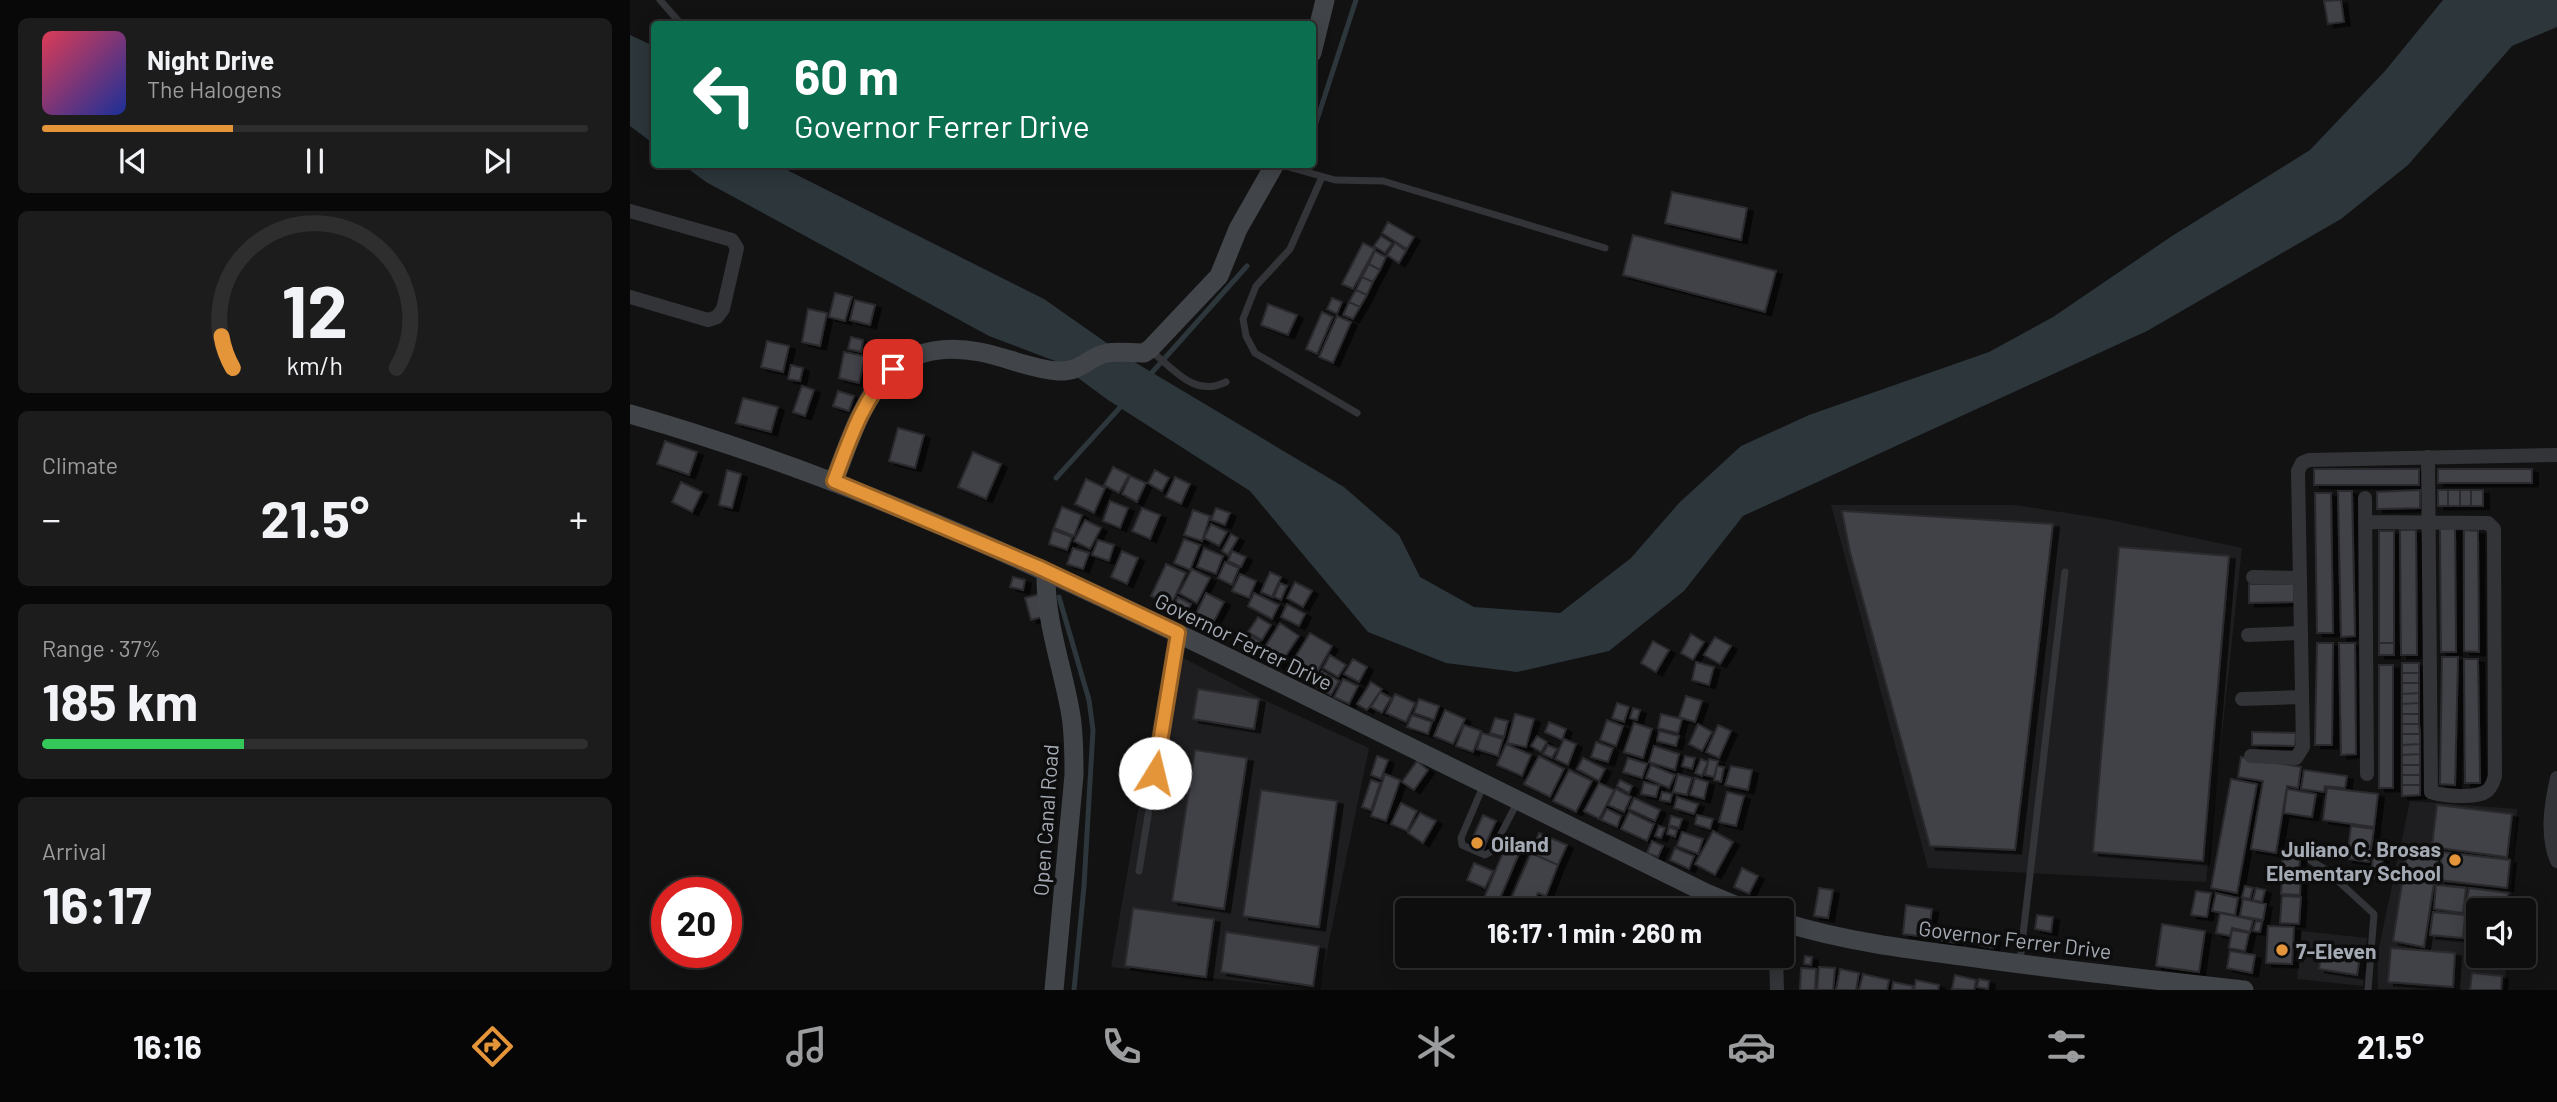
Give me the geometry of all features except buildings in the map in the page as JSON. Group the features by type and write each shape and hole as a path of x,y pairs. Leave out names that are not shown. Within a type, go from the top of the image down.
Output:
{"main road":[{"path":"1316,37 1325,0"},
{"path":"834,481 851,437 874,390 904,361 934,351 964,350 990,354 1047,370 1064,371 1080,368 1108,353 1144,353 1150,349 1219,276 1238,229 1275,168"},
{"name":"Governor Ferrer Drive","path":"630,414 834,481 1038,567 1718,898"},
{"name":"Open Canal Road","path":"1046,573 1046,607 1071,714 1074,756 1054,990"},
{"name":"Governor Ferrer Drive","path":"1794,925 1884,946 2244,990"}],"street":[{"path":"630,211 732,240 737,248 737,258 723,309 717,317 708,320 630,297"},
{"path":"2251,756 2297,758 2301,754 2298,471 2302,464 2309,460 2557,455 2557,463"},
{"path":"2365,522 2429,522 2488,523 2494,529 2495,776 2491,787 2484,793 2444,796 2431,792 2429,522 2428,457"},
{"path":"2365,498 2367,774"},
{"path":"2253,577 2299,578"},
{"path":"2248,635 2300,633"},
{"path":"2242,699 2301,697"},
{"path":"2557,778 2550,825 2551,847 2557,861"},
{"path":"1776,968 1776,990"}],"lane":[{"path":"660,0 678,21"},
{"path":"1291,168 1335,180 1383,181 1605,248"},
{"path":"1322,177 1290,249 1256,286 1243,319 1245,336 1255,353 1357,413"},
{"path":"1150,349 1189,382 1201,388 1214,388 1226,382"},
{"path":"2019,964 2065,572"},
{"path":"1139,871 1178,633"},
{"path":"1485,783 1461,838 1462,845 1485,855 1492,850 1519,800"},
{"path":"2311,861 2325,869 2374,914 2368,990"}],"shaded area":[{"path":"2443,0 2557,0 2557,27 2512,46 2408,165 2341,219 2147,331 1743,516 1684,591 1609,651 1517,672 1446,663 1368,632 1250,491 1108,400 1055,361 989,336 706,182 687,168 786,168 1044,299 1131,360 1344,487 1399,535 1420,577 1474,607 1560,613 1631,558 1679,503 1741,446 1809,415 1989,352 2053,317 2172,236 2310,150 2385,71"},
{"path":"630,35 651,45 651,142 630,126"},
{"path":"1831,505 2015,505 2106,519 2242,548 2206,882 1928,868"},
{"path":"1166,649 1264,700 1369,748 1319,990 1111,967"},
{"name":"Juliano C. Brosas Elementary School","path":"2410,801 2517,809 2511,898 2466,898 2466,968 2506,968 2504,990 2378,989 2378,952"},
{"path":"2302,931 2367,938 2363,986 2297,979"}],"waterway":[{"path":"1316,123 1356,0"},
{"path":"1148,377 1247,266"},
{"path":"1056,478 1125,402"},
{"path":"1059,597 1089,700 1093,730 1084,886 1074,990"}],"place":[{"name":"Oiland","path":"1477,843"},
{"name":"Juliano C. Brosas Elementary School","path":"2455,860"},
{"name":"7-Eleven","path":"2282,950"}],"route":[{"path":"893,369 882,379 864,408 834,481 1038,567 1178,633 1155,773"}]}
